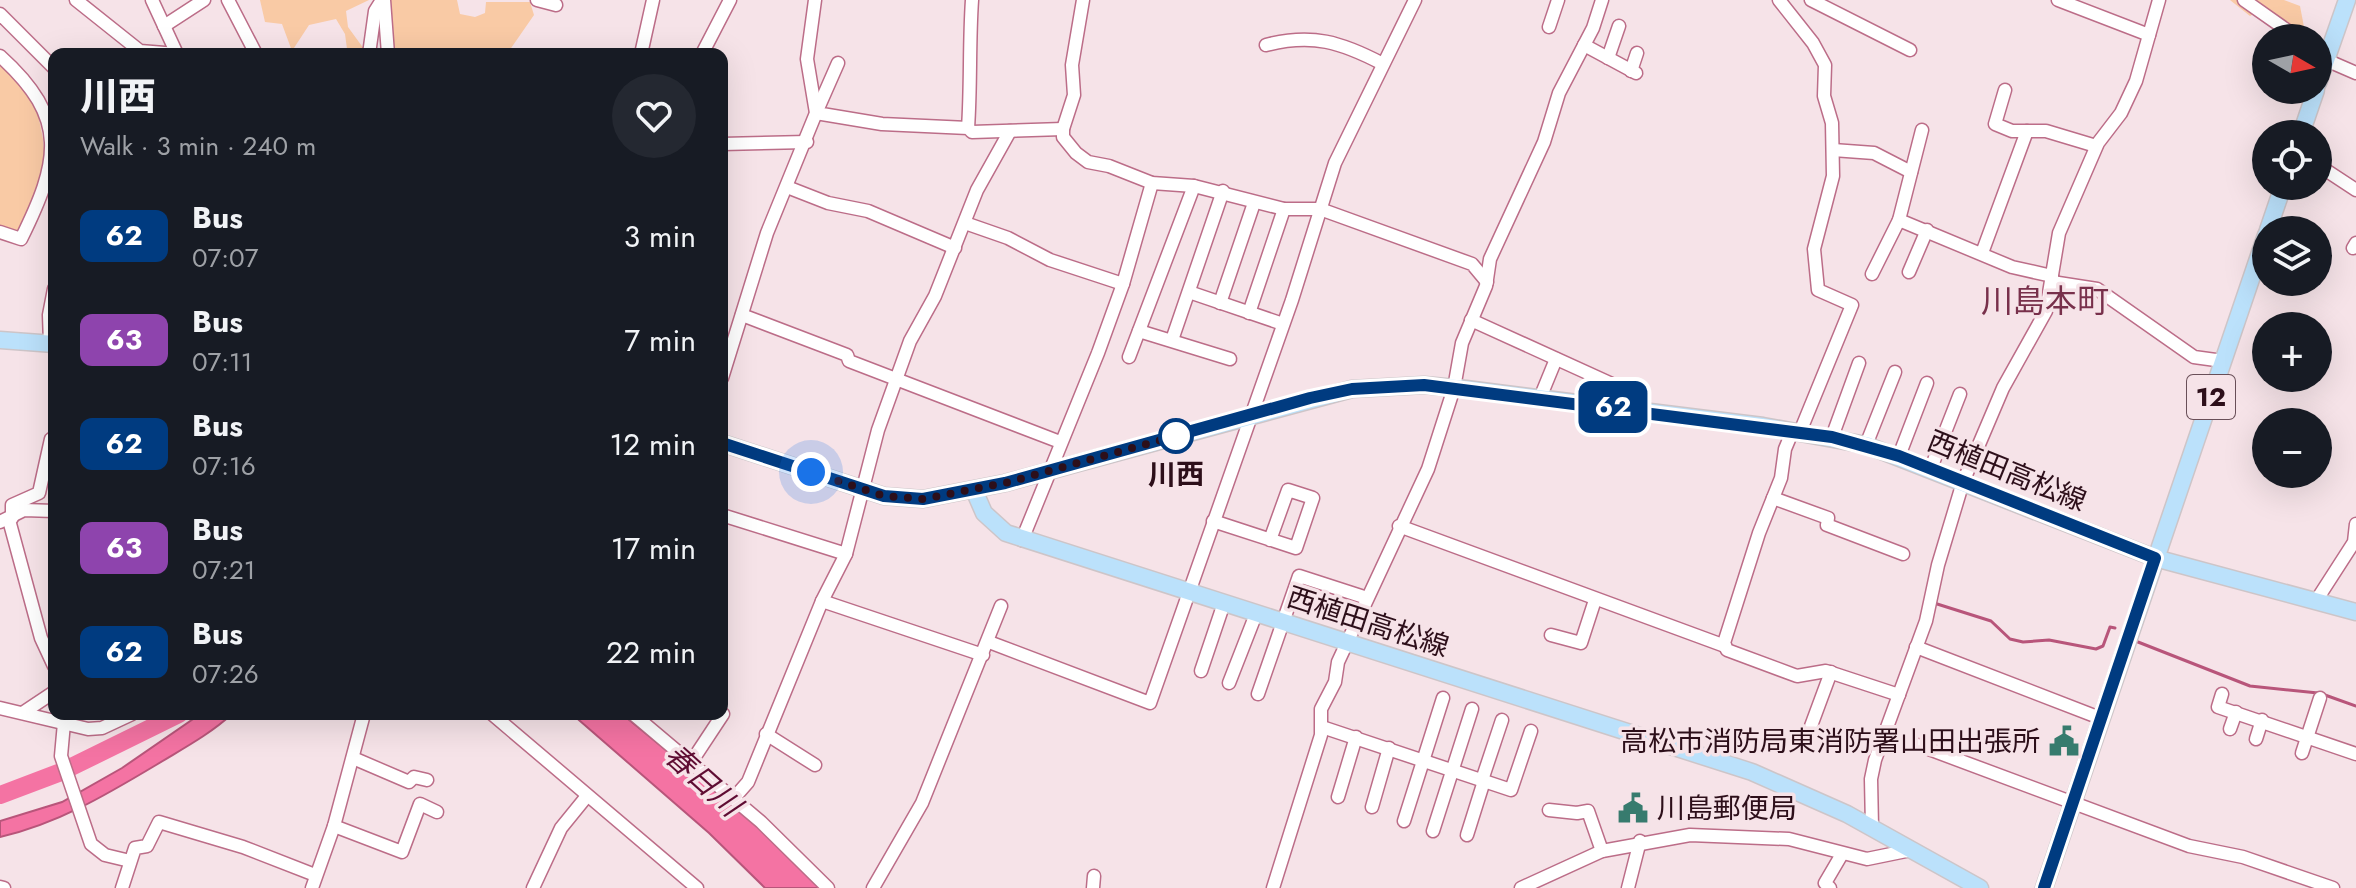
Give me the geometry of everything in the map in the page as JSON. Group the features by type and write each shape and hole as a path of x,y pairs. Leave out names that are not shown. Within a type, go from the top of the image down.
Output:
{"main road":[{"path":"2332,43 2347,0"},
{"name":"12","path":"2044,888 2252,277"},
{"path":"0,340 48,343"},
{"name":"西植田高松線","path":"728,445 884,496 923,499 974,490 1352,389 1386,385 1454,388 1796,431 1866,445 2155,558 2356,612"},
{"name":"西植田高松線","path":"974,490 994,525 1022,540 1752,772 1872,827 1980,888"}],"street":[{"path":"76,0 136,48"},
{"path":"152,0 174,48"},
{"path":"164,26 204,0"},
{"path":"228,0 253,48"},
{"path":"370,48 375,11 383,0"},
{"path":"383,0 387,48"},
{"path":"537,0 556,5"},
{"path":"642,48 653,0"},
{"path":"705,48 730,0"},
{"path":"815,0 807,59 816,113"},
{"path":"968,128 973,69 968,56 972,0"},
{"path":"1083,0 1072,65 1074,95 1063,137 1088,162 1109,166 1152,183 1223,191 1254,203 1284,209 1320,209 1472,264 1487,282"},
{"path":"822,601 986,649 1150,703 1348,132 1415,0"},
{"path":"1549,27 1558,0"},
{"path":"1273,888 1322,727 1321,709 1335,682 1338,662 1428,469 1454,388 1471,320 1487,282 1490,259 1544,142 1559,93 1584,45 1602,0"},
{"path":"1725,646 1754,547 1796,431 1852,305 1818,290 1814,271 1816,239 1833,176 1832,123 1824,96 1825,65 1813,43 1779,0"},
{"path":"1811,0 1910,50"},
{"path":"2058,0 2149,35"},
{"path":"1872,827 1871,779 1916,647 1963,482 2003,388 2046,311 2059,233 2096,146 2121,113 2136,81 2159,0"},
{"path":"2244,0 2283,24"},
{"path":"0,14 48,62"},
{"path":"1608,58 1619,26"},
{"path":"1266,45 1307,37 1353,48 1383,64"},
{"path":"1584,45 1634,72 1637,53"},
{"path":"0,56 23,77 40,100 48,127"},
{"path":"728,359 767,233 807,142 810,121 838,63"},
{"path":"2332,63 2356,73"},
{"path":"2005,90 1995,124 2012,131 2046,131 2096,146"},
{"path":"816,113 882,124 968,128 972,132 1063,129"},
{"path":"1872,274 1899,220 1922,130"},
{"path":"734,798 748,782 822,601 846,554 861,488 885,407 910,341 935,296 977,190 1010,131"},
{"path":"1982,253 2027,131"},
{"path":"728,144 807,142"},
{"path":"1833,150 1874,153 1911,172"},
{"path":"2332,173 2355,187"},
{"path":"0,232 21,239 48,182"},
{"path":"1022,540 1123,284 1152,183"},
{"path":"1129,357 1194,186"},
{"path":"787,187 828,203 868,211 955,248"},
{"path":"1172,340 1223,191"},
{"path":"1220,303 1254,203"},
{"path":"1249,313 1284,209"},
{"path":"1899,220 2012,267 2097,289 2194,357 2223,361"},
{"path":"965,223 1008,238 1050,260 1123,284"},
{"path":"1909,272 1927,230"},
{"path":"1472,264 1490,259"},
{"path":"1189,292 1283,324"},
{"path":"742,315 847,355 849,361 897,381 1060,442"},
{"path":"1471,320 1625,390 1628,409"},
{"path":"1139,331 1230,359"},
{"path":"1540,398 1556,359"},
{"path":"1832,437 1859,363"},
{"path":"1866,445 1895,372"},
{"path":"1899,456 1927,383"},
{"path":"1931,468 1960,394"},
{"path":"48,452 39,493 12,505 7,520 48,653"},
{"path":"1213,521 1270,540 1296,548 1313,498 1288,490 1270,540"},
{"path":"1773,498 1828,518 1827,525 1903,554"},
{"path":"7,520 24,510 48,511"},
{"path":"728,517 846,554"},
{"path":"2316,601 2354,542 2356,524"},
{"path":"1399,526 1725,646 1797,676 1831,672 1899,695"},
{"path":"1258,694 1299,576 1367,598"},
{"path":"1551,635 1581,643 1595,600"},
{"path":"1201,671 1224,603"},
{"path":"873,888 922,803 1001,606"},
{"path":"1229,683 1256,614"},
{"path":"1916,647 2100,718"},
{"path":"1811,726 1831,672"},
{"path":"2222,694 2218,707 2356,754"},
{"path":"24,712 48,696"},
{"path":"1404,821 1443,698"},
{"path":"2302,753 2320,698"},
{"path":"0,708 48,719"},
{"path":"1433,831 1472,709"},
{"path":"2230,729 2236,712"},
{"path":"53,720 102,728 119,720"},
{"path":"122,888 135,848 147,846 159,822 243,847 313,882 334,826 362,720"},
{"path":"500,720 697,888"},
{"path":"641,720 734,798 828,888"},
{"path":"692,761 719,720"},
{"path":"1467,835 1502,720"},
{"path":"2256,739 2262,720"},
{"path":"64,723 59,746 62,760 91,844 105,855 130,861"},
{"path":"1322,727 1511,790 1531,731"},
{"path":"766,734 815,765"},
{"path":"1338,797 1356,737"},
{"path":"1918,745 2189,846 2243,857 2333,888"},
{"path":"1372,807 1389,748"},
{"path":"353,758 409,782 414,777 427,780"},
{"path":"533,888 561,828 587,796"},
{"path":"334,826 402,852 420,804 437,812"},
{"path":"1549,810 1588,811 1602,851"},
{"path":"1521,888 1602,851 1640,841 1690,835 1789,839 1867,859 1911,850"},
{"path":"1628,888 1640,841"},
{"path":"1830,888 1825,883 1842,854"}],"shaded area":[{"path":"260,0 369,0 346,11 348,27 363,48 347,48 345,34 336,19 309,25 294,48 291,48 282,24 265,22"},
{"path":"389,0 457,0 460,14 475,17 485,13 486,2 530,2 534,15 511,48 392,47"},
{"path":"2230,0 2284,0 2300,6 2303,24 2284,24 2264,8 2250,16"},
{"path":"0,62 20,79 37,109 43,139 46,172 19,233 0,225"},
{"path":"192,720 225,720 100,798 41,824 0,837 0,821 62,802 122,768"},
{"path":"579,720 629,720 753,821 821,888 765,888 709,833"}],"waterway":[{"path":"1934,603 1991,621 2010,639 2023,642 2049,640 2096,649 2103,646 2110,627 2115,628"},
{"path":"2138,642 2250,686 2318,693"},
{"path":"2325,695 2356,706"},
{"name":"春日川","path":"0,795 61,772 167,720"}],"bus line":[{"name":"62","path":"728,445 884,496 947,497 1310,398 1386,385 1424,385 1763,426 1832,437 1880,449 2155,558 2044,888"}],"place":[{"name":"川西","path":"1176,436"},
{"name":"高松市消防局東消防署山田出張所","path":"2064,741"},
{"name":"川島郵便局","path":"1633,808"}],"district":[{"name":"川島本町","path":"2045,301"}],"route":[{"path":"811,472 884,496 947,497 1176,436"}]}
